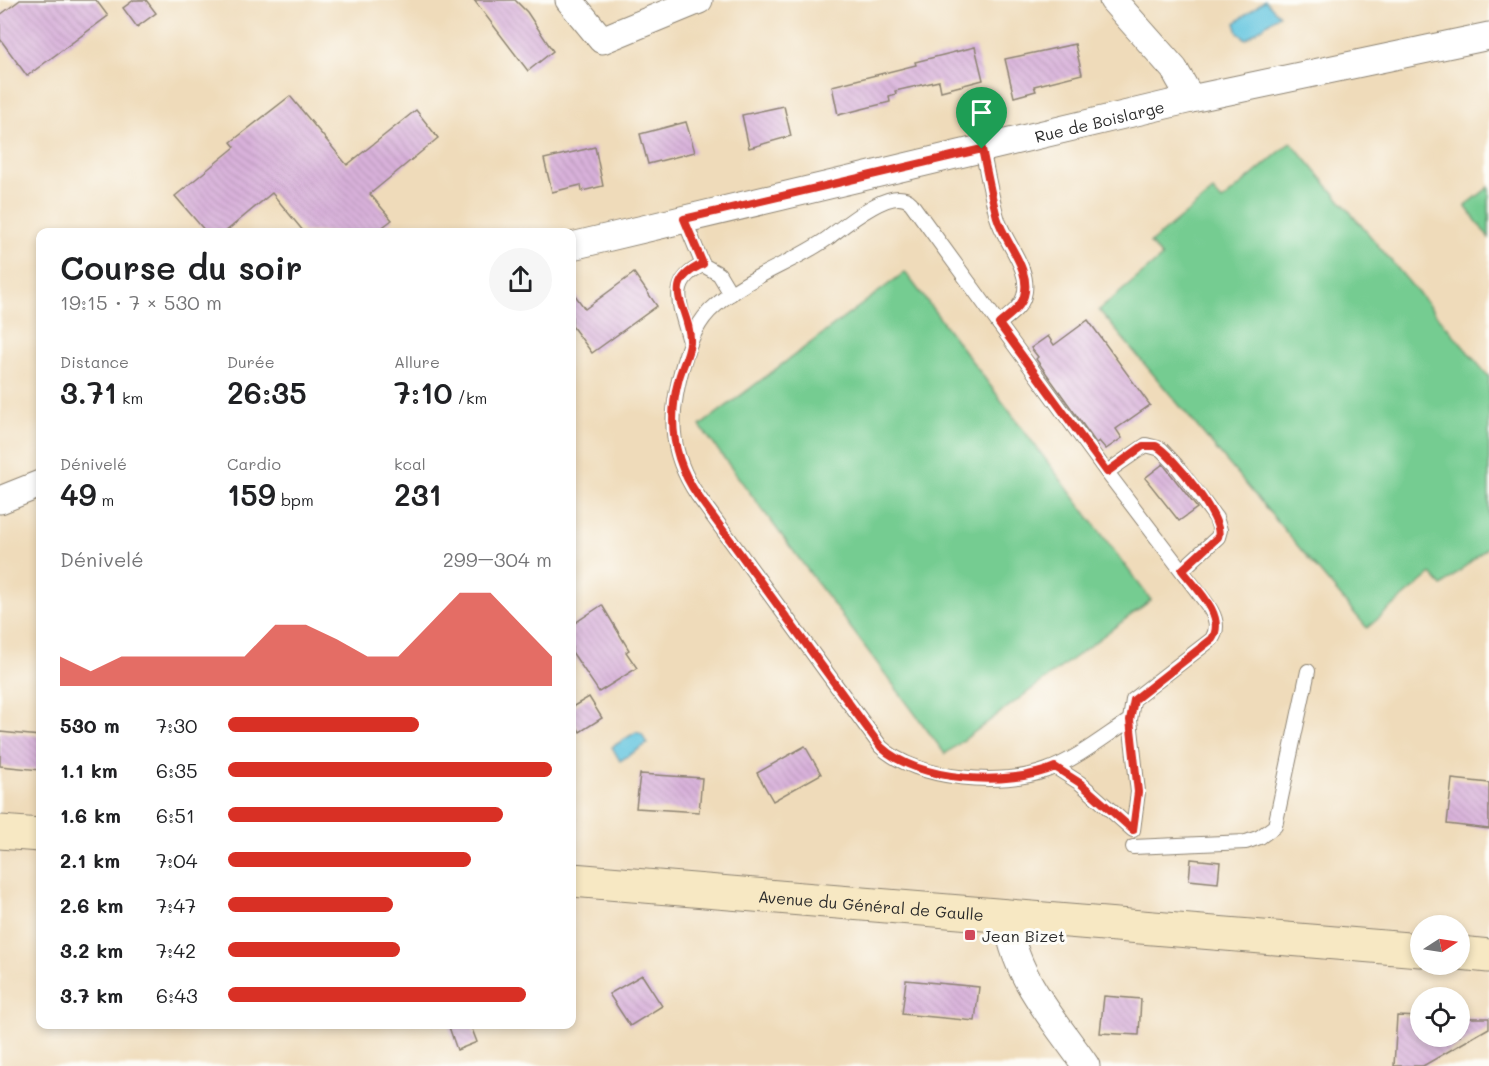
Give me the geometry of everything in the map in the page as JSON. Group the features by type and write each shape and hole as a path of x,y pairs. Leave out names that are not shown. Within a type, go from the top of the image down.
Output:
{"main road":[{"path":"0,832 36,835"},
{"name":"Avenue du Général de Gaulle","path":"576,880 1410,949"},
{"path":"1470,954 1489,956"}],"street":[{"path":"569,0 602,40 699,0"},
{"path":"1113,0 1174,69 1191,99"},
{"name":"Rue de Boislarge","path":"576,245 1191,99 1489,36"},
{"path":"0,500 36,486"},
{"path":"1008,916 1009,934 1014,950 1039,997 1086,1066"}],"lane":[{"path":"982,149 998,219 1017,259 1024,282 1024,297 1017,308 999,324"},
{"path":"1055,767 1080,783 1133,830 1138,792 1130,720 1134,700 1141,692 1212,639 1215,633 1213,612 1107,472 911,202 902,197 872,207 818,245 764,272 731,294 707,314 690,342 678,381 672,418 681,468 698,496 881,747 906,765 925,772 954,777 1027,775 1055,767 1130,720"},
{"path":"684,219 703,264 719,274 731,294"},
{"path":"690,342 678,289 684,275 703,264"},
{"path":"1107,472 1146,445 1161,449 1176,465 1214,515 1220,530 1218,537 1182,570"},
{"path":"1133,847 1246,842 1260,837 1275,826 1308,671"}],"green space":[{"path":"1291,142 1489,377 1489,546 1442,586 1431,574 1367,628 1099,310 1162,257 1150,243 1213,191 1222,201"},
{"path":"1489,187 1489,238 1465,206"},
{"path":"905,272 1151,600 945,754 700,426"}],"water":[{"path":"1265,0 1279,15 1246,39 1238,33 1235,23"},
{"path":"636,732 642,734 647,744 620,761 612,747"}],"building":[{"path":"20,0 96,0 108,16 27,76 0,39 0,15"},
{"path":"134,0 146,0 156,13 137,27 123,8"},
{"path":"474,0 515,0 527,12 553,51 528,71"},
{"path":"1075,44 1082,74 1034,86 1036,91 1014,97 1005,59"},
{"path":"975,47 983,80 941,91 939,81 895,91 896,94 889,96 890,102 838,115 832,86 916,65 915,62"},
{"path":"290,96 347,165 416,110 438,138 370,194 392,220 381,228 301,228 272,193 230,228 203,228 175,196 235,147 231,142"},
{"path":"784,106 791,136 749,148 742,115"},
{"path":"686,122 695,152 648,164 640,134"},
{"path":"595,147 603,186 582,191 581,185 552,192 544,159"},
{"path":"634,273 657,306 592,353 576,331 576,297 585,309"},
{"path":"1088,320 1150,405 1116,429 1122,438 1106,449 1099,441 1096,443 1036,359 1038,357 1031,348 1048,336 1054,345"},
{"path":"1163,464 1197,508 1179,521 1145,478"},
{"path":"602,605 629,650 626,652 637,668 599,692 576,658 576,622"},
{"path":"589,697 602,718 580,732 576,724 576,705"},
{"path":"0,732 36,736 36,770 0,766"},
{"path":"805,746 821,774 773,801 757,773"},
{"path":"640,774 702,778 699,812 636,808"},
{"path":"1452,779 1489,783 1489,829 1447,824"},
{"path":"1191,859 1220,862 1218,883 1189,880"},
{"path":"642,975 662,1006 630,1026 609,994"},
{"path":"906,980 979,987 975,1021 902,1014"},
{"path":"1104,996 1141,999 1139,1035 1100,1033"},
{"path":"1397,1016 1410,1017 1410,1047 1456,1047 1423,1066 1394,1066"},
{"path":"1470,1018 1489,1018 1489,1028 1470,1039"},
{"path":"450,1029 472,1029 477,1042 457,1050"}],"place":[{"name":"Jean Bizet","path":"970,935"}],"route":[{"path":"982,149 998,219 1022,270 1025,290 1024,297 1017,308 999,324 1107,472 1143,446 1156,446 1163,450 1176,465 1219,524 1218,537 1182,570 1213,612 1215,633 1212,639 1141,692 1130,709 1138,792 1133,830 1080,783 1055,767 1027,775 954,777 925,772 891,757 881,747 688,482 676,454 672,418 678,381 690,342 678,289 684,275 703,264 684,219 982,149"}]}
